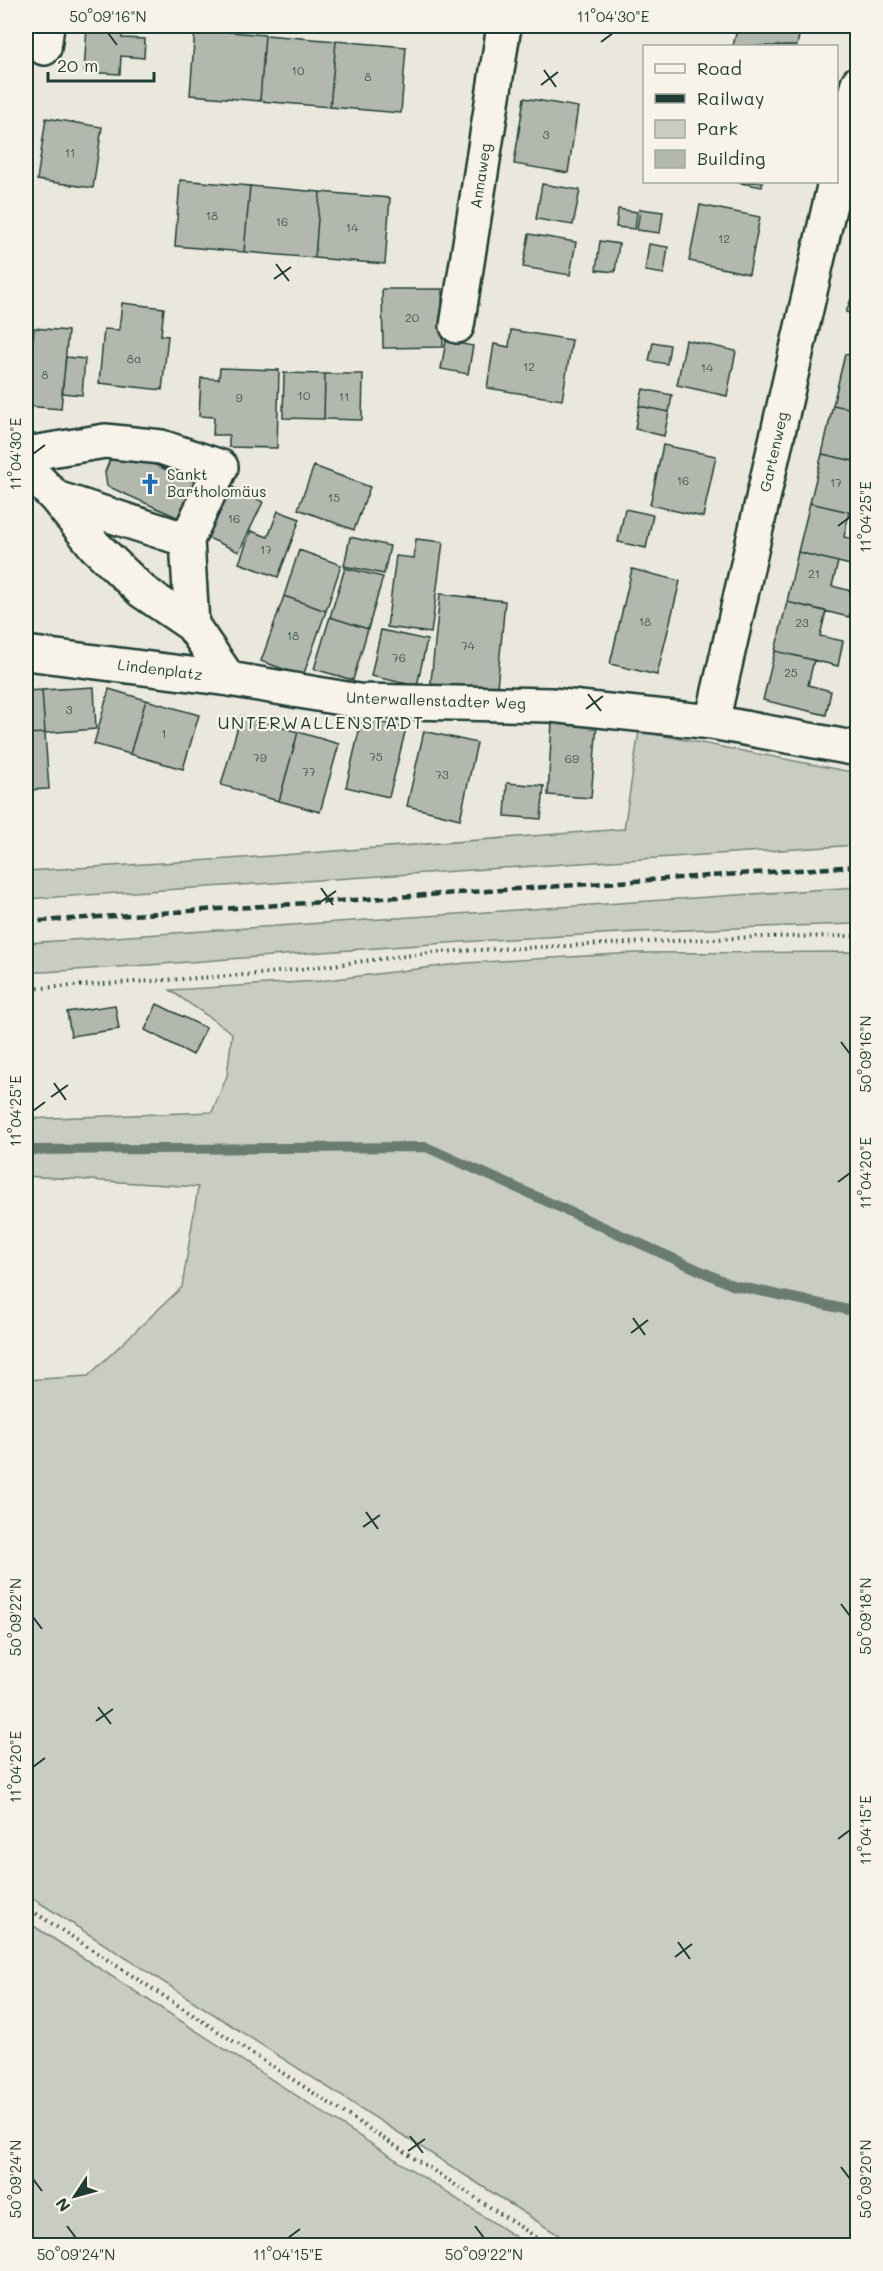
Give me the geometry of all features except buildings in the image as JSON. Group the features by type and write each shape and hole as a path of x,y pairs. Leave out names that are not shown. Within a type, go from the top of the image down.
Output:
{"street":[{"name":"Annaweg","path":"457,326 504,26"},
{"name":"Gartenweg","path":"712,722 842,172 858,83"},
{"path":"26,454 105,441 161,447 221,467 187,540 192,625"},
{"name":"Lindenplatz","path":"26,467 56,498 95,546 142,591 192,625 229,679"},
{"name":"Lindenplatz","path":"56,498 187,540"},
{"name":"Lindenplatz","path":"26,653 229,679"},
{"name":"Unterwallenstadter Weg","path":"229,679 358,701 551,705 712,722 858,749"}],"path":[{"path":"26,989 260,974 437,952 756,937 858,936"},
{"path":"26,1907 550,2246"}],"green space":[{"path":"639,731 857,773 857,845 26,899 26,871 229,859 624,829"},
{"path":"857,887 857,924 518,938 26,973 26,943"},
{"path":"857,952 857,2245 574,2245 26,1894 26,1380 88,1376 182,1287 198,1187 26,1176 26,1119 212,1112 227,1076 232,1033 170,990 319,981 466,963 635,953"},
{"path":"26,1921 528,2245 26,2245"}],"waterway":[{"path":"26,1150 426,1147 732,1285 858,1312"}],"railway":[{"path":"26,922 858,866"}],"place":[{"name":"Sankt Bartholomäus","path":"150,484"}],"district":[{"name":"UNTERWALLENSTADT","path":"321,723"}]}
